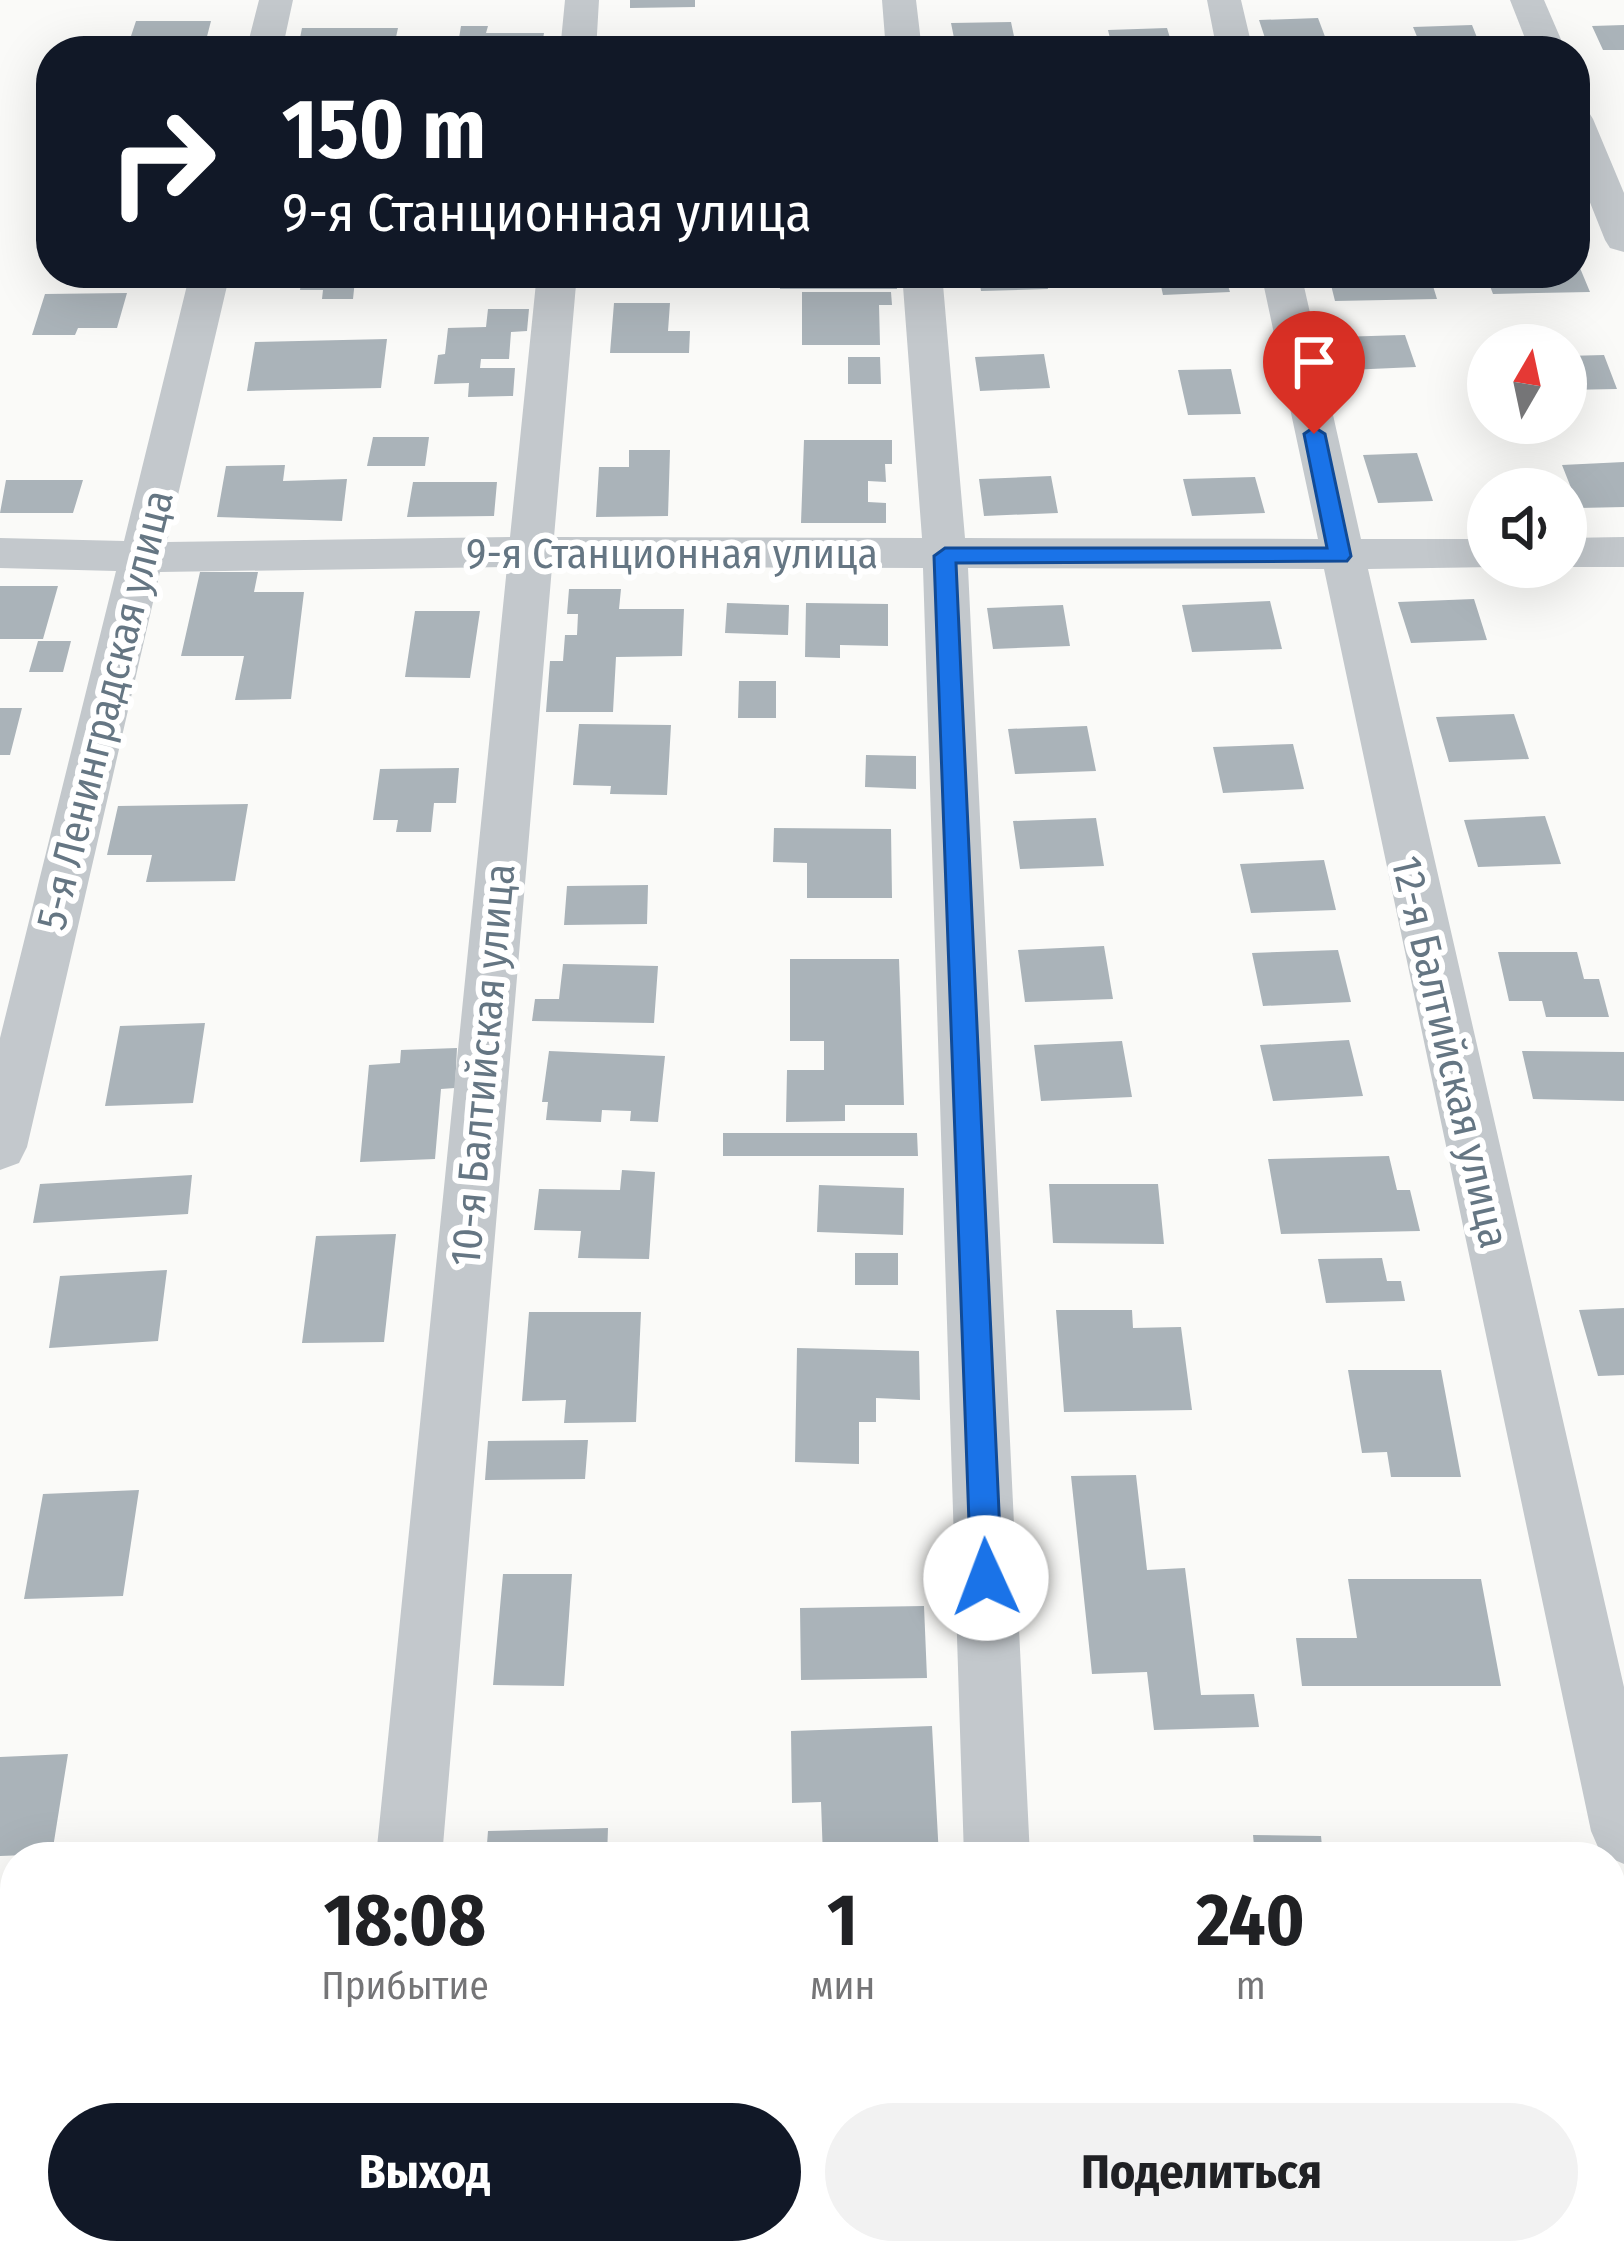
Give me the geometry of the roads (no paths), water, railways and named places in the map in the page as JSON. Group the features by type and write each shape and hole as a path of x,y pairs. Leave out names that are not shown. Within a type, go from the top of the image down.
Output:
{"street":[{"path":"268,36 276,0"},
{"path":"579,36 582,0"},
{"path":"899,0 903,36"},
{"path":"1224,0 1232,36"},
{"path":"1527,0 1541,36"},
{"path":"1590,156 1624,240"},
{"name":"5-я Ленинградская улица","path":"0,1147 206,288"},
{"name":"10-я Балтийская улица","path":"410,1842 556,288"},
{"path":"923,288 945,556 996,1842"},
{"name":"12-я Балтийская улица","path":"1284,288 1624,1831"},
{"name":"9-я Станционная улица","path":"0,553 142,557 531,552 1467,554"},
{"path":"1587,553 1624,552"}]}
